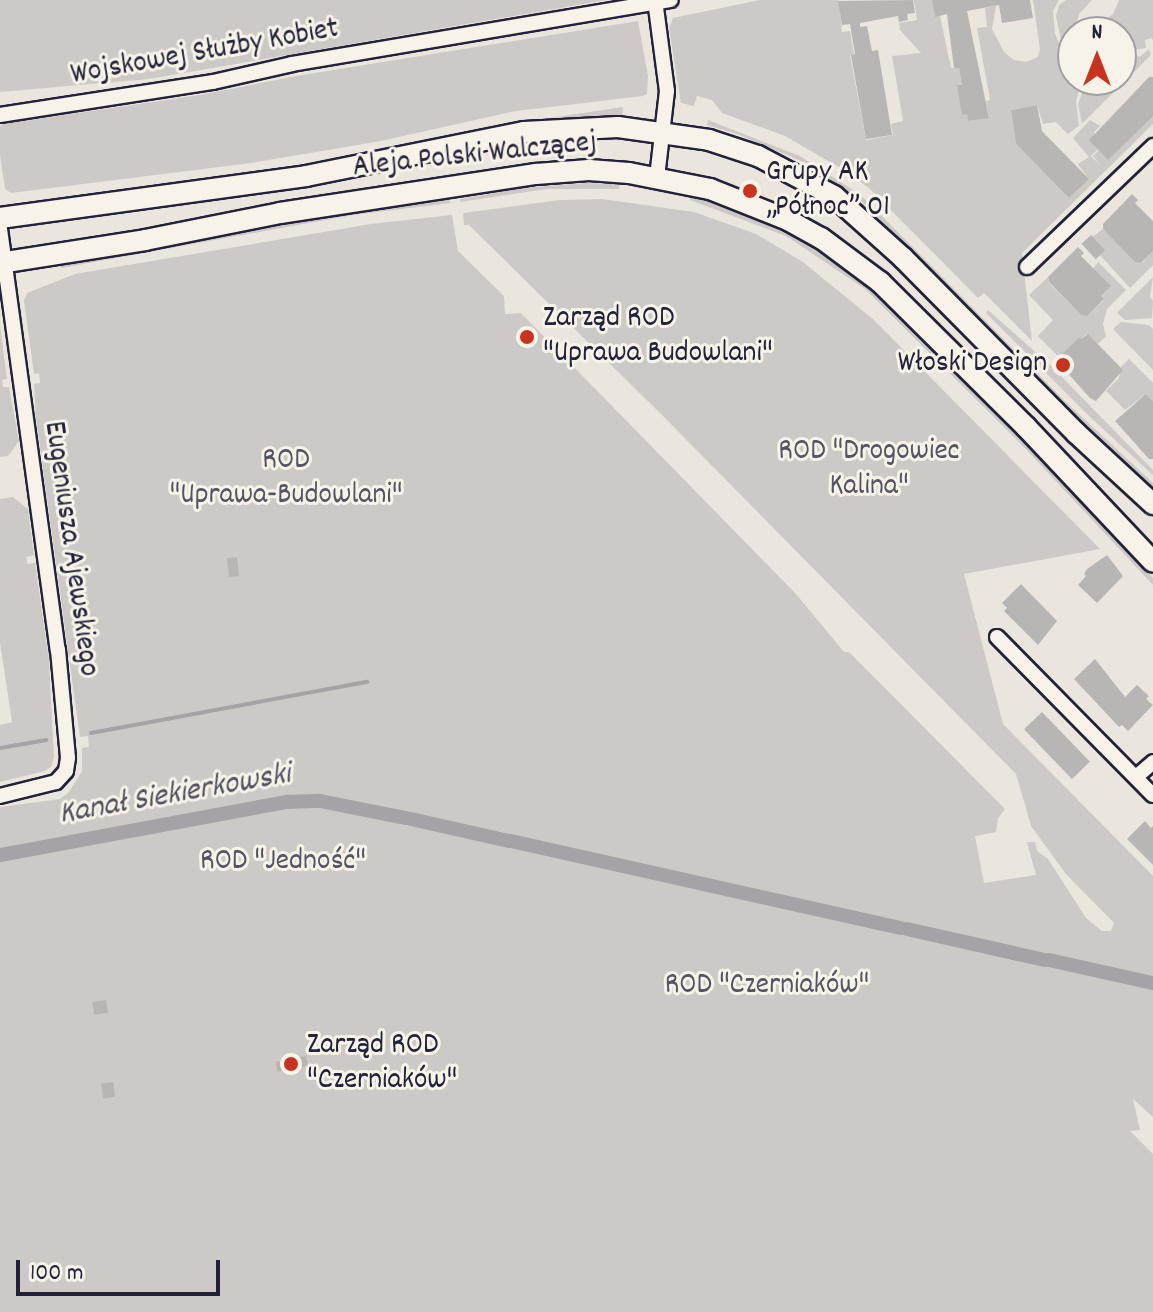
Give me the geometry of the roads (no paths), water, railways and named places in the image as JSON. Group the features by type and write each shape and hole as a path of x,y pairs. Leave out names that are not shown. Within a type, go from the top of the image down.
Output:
{"main road":[{"name":"Aleja Polski Walczącej","path":"0,218 306,176 524,132 591,126 662,131 709,140 758,156 834,196 903,258 1076,433 1153,504"},
{"name":"Aleja Polski Walczącej","path":"2,263 308,208 507,178 589,170 657,177 755,205 788,220 851,259 880,282 960,360 1153,562"}],"street":[{"name":"Wojskowej Służby Kobiet","path":"0,115 213,82 292,64 671,0"},
{"path":"655,2 667,77 657,177"},
{"path":"1027,267 1153,146"},
{"name":"Eugeniusza Ajewskiego","path":"0,229 2,263 58,650 68,762 56,782 0,796"},
{"path":"997,637 1153,795"},
{"path":"1136,777 1153,762"}],"waterway":[{"path":"91,733 367,682"},
{"path":"0,748 46,740"},
{"name":"Kanał Siekierkowski","path":"0,855 287,802 320,801 406,818"},
{"name":"Kanał Siekierkowski","path":"411,819 509,841"},
{"name":"Kanał Siekierkowski","path":"511,841 900,928"},
{"name":"Kanał Siekierkowski","path":"907,929 1045,960"},
{"name":"Kanał Siekierkowski","path":"1049,960 1153,983"}],"place":[{"name":"Grupy AK „Północ” 01","path":"750,191"},
{"name":"Zarząd ROD \"Uprawa Budowlani\"","path":"527,337"},
{"name":"Włoski Design","path":"1063,365"},
{"name":"Zarząd ROD \"Czerniaków\"","path":"291,1064"}],"park label":[{"name":"ROD \"Drogowiec Kalina\"","path":"869,470"},
{"name":"ROD \"Uprawa-Budowlani\"","path":"286,479"},
{"name":"ROD \"Jedność\"","path":"283,863"},
{"name":"ROD \"Czerniaków\"","path":"767,987"}]}
